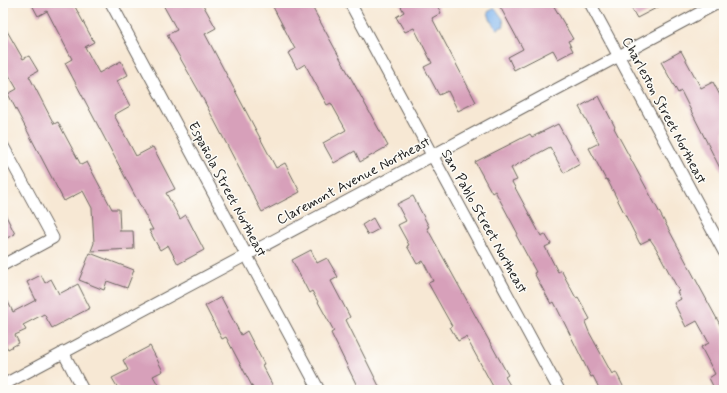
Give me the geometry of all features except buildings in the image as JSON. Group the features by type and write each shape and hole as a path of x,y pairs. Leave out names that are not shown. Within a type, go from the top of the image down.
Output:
{"street":[{"name":"Española Street Northeast","path":"111,3 319,390"},
{"name":"San Pablo Street Northeast","path":"350,3 559,390"},
{"name":"Charleston Street Northeast","path":"590,3 724,252"},
{"name":"Claremont Avenue Northeast","path":"3,385 718,3"},
{"path":"3,146 53,238 3,265"},
{"path":"63,352 83,390"}],"water":[{"path":"495,8 503,19 504,26 497,29 491,22 488,12"}]}
